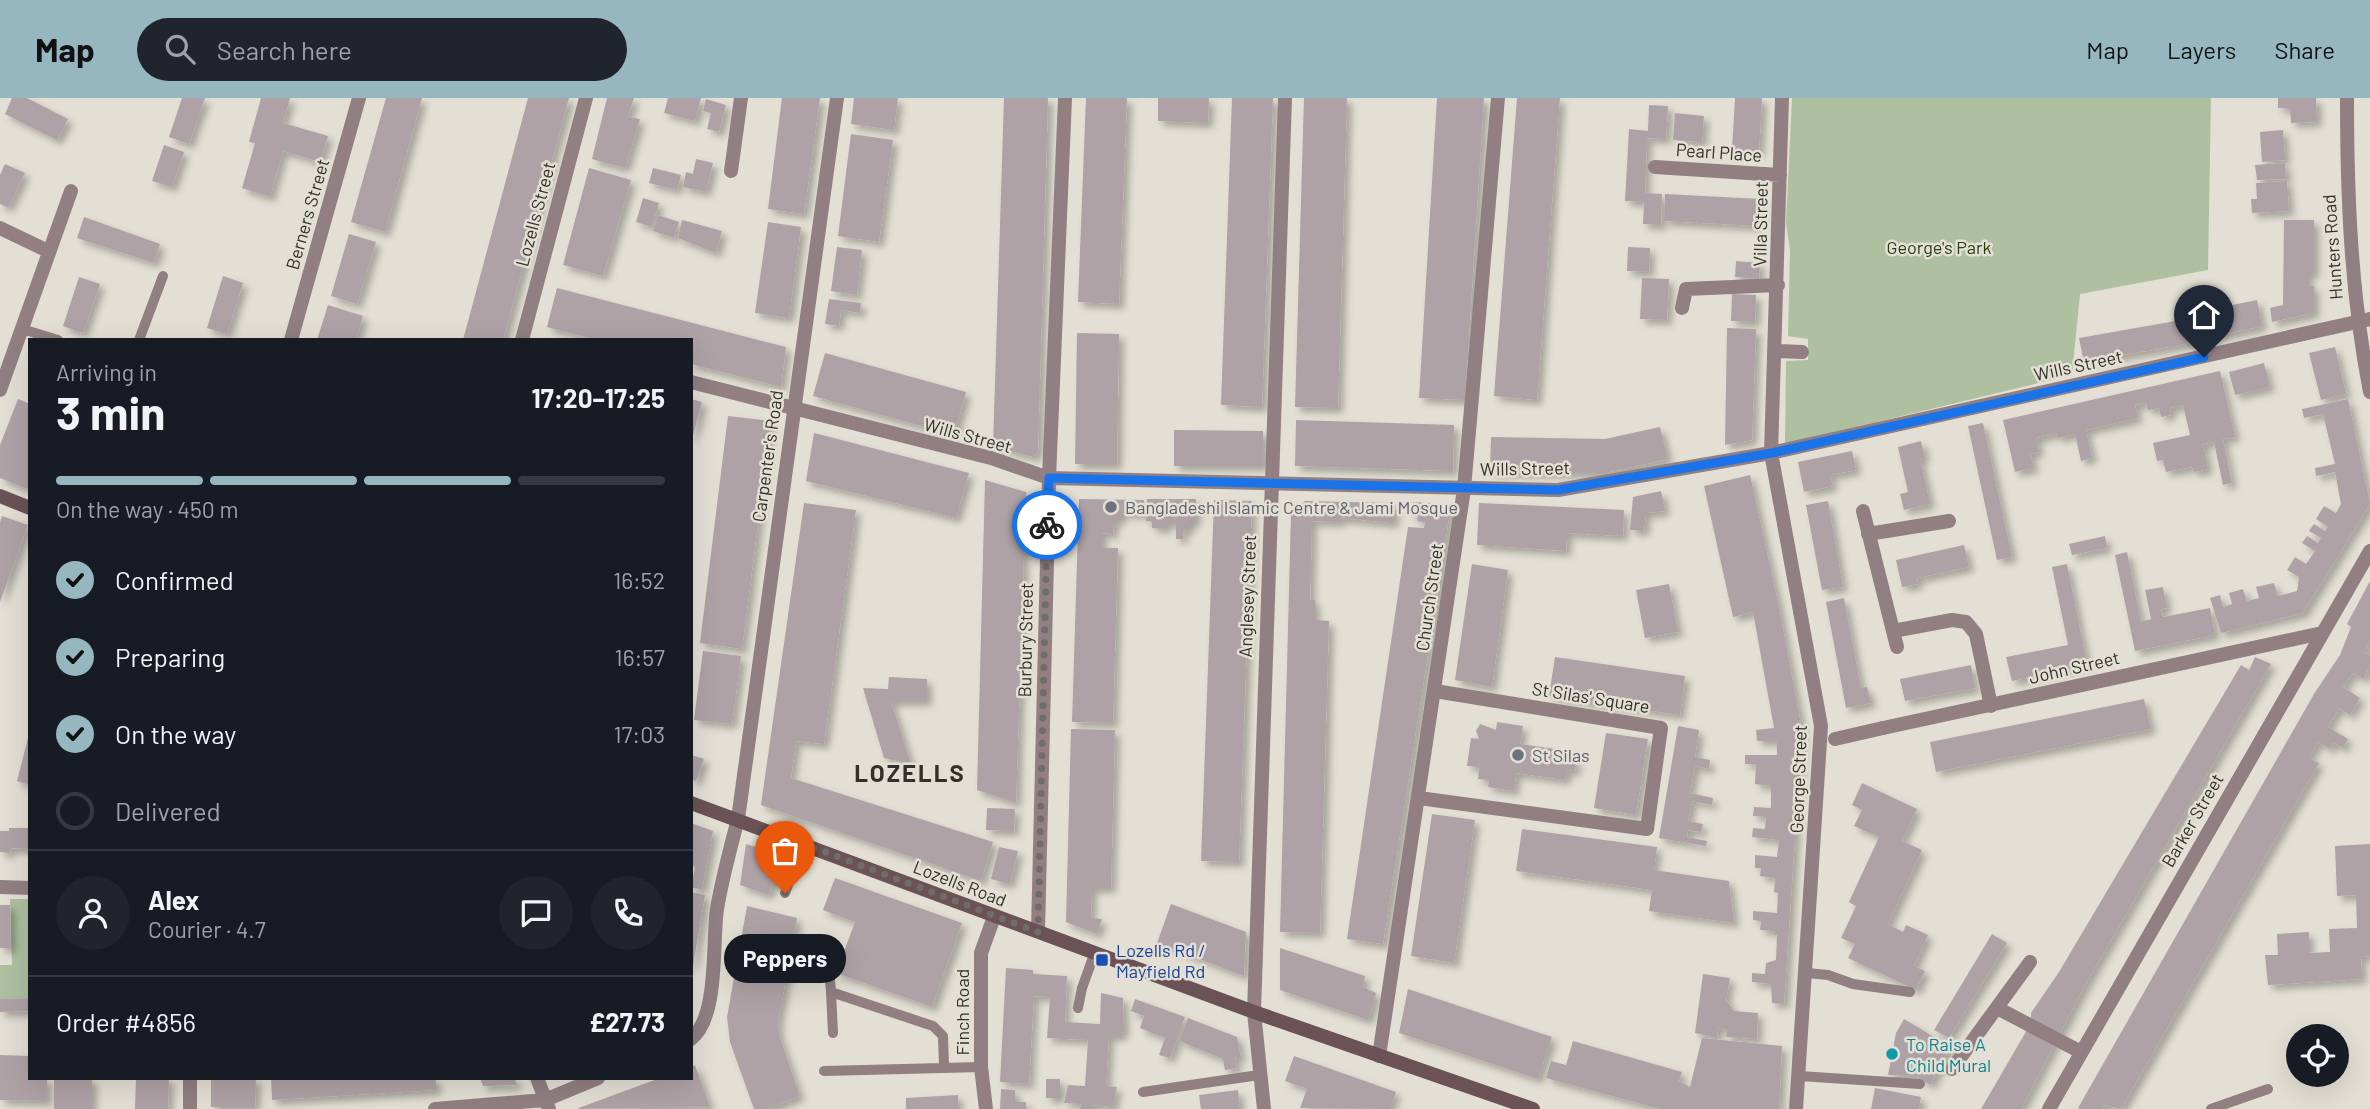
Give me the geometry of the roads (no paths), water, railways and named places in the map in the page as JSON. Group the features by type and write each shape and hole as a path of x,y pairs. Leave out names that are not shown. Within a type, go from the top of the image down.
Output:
{"main road":[{"path":"0,496 28,507"},
{"name":"Lozells Road","path":"693,804 1254,1012 1533,1109"}],"street":[{"name":"Berners Street","path":"292,338 359,98"},
{"name":"Lozells Street","path":"527,338 586,98"},
{"path":"731,171 741,98"},
{"name":"Carpenter's Road","path":"693,1037 703,1023 710,997 717,910 738,820 792,410 837,98"},
{"name":"Burbury Street","path":"1038,932 1049,478 1065,98"},
{"name":"Anglesey Street","path":"1264,1109 1254,1012 1285,98"},
{"name":"Church Street","path":"1379,1056 1464,489 1498,98"},
{"name":"Villa Street","path":"1772,453 1782,98"},
{"name":"Hunters Road","path":"2347,98 2349,245 2363,320 2370,392"},
{"name":"Pearl Place","path":"1655,167 1780,175"},
{"path":"0,390 71,191"},
{"path":"0,228 48,251"},
{"path":"1682,309 1686,289 1778,285"},
{"name":"Wills Street","path":"693,383 792,410 991,458 1049,478 1558,490 1772,453 2363,320"},
{"path":"1775,351 1802,352"},
{"name":"George Street","path":"1772,453 1821,726 1807,973 1796,1109"},
{"path":"1863,511 1897,648"},
{"path":"1868,534 1949,521"},
{"name":"Barker Street","path":"2049,1109 2370,551"},
{"path":"1893,631 1952,621 1966,622 1976,634 1991,706"},
{"name":"John Street","path":"1835,739 2322,634"},
{"name":"St Silas' Square","path":"1419,797 1647,830 1661,729 1435,691"},
{"path":"0,887 28,888"},
{"name":"Finch Road","path":"986,1109 981,1067 981,953 994,917"},
{"path":"1952,1069 2030,962"},
{"path":"1997,1008 2081,1052"},
{"path":"190,1080 190,1109"},
{"path":"538,1080 547,1104"},
{"path":"435,1109 547,1104 594,1080"}],"lane":[{"path":"140,338 163,276"},
{"path":"22,329 51,338"},
{"path":"785,893 804,844"},
{"path":"827,943 833,1033"},
{"path":"1078,1008 1095,953"},
{"path":"1807,973 1828,975 1853,984 1910,992"},
{"path":"831,992 933,1026 943,1036 944,1066"},
{"path":"824,1070 981,1067"},
{"path":"1143,1092 1259,1075"},
{"path":"1800,1076 1920,1084"},
{"path":"2211,1109 2268,1089"}],"place":[{"name":"Bangladeshi Islamic Centre & Jami Mosque","path":"1111,507"},
{"name":"St Silas","path":"1518,755"},
{"name":"Peppers","path":"785,893"},
{"name":"Lozells Rd / Mayfield Rd","path":"1102,960"},
{"name":"To Raise A Child Mural","path":"1892,1054"}],"district":[{"name":"LOZELLS","path":"910,772"}],"park label":[{"name":"George's Park","path":"1939,247"}]}
